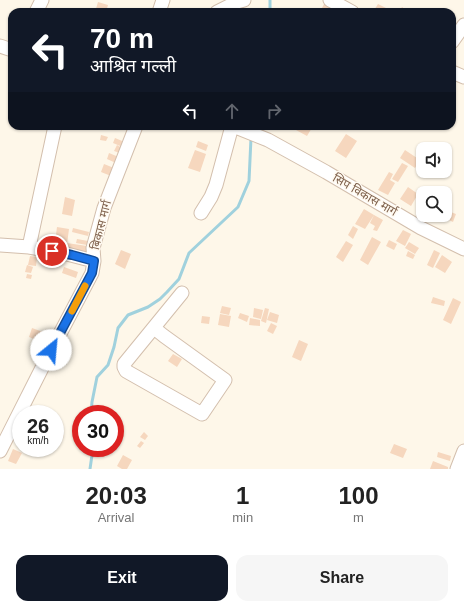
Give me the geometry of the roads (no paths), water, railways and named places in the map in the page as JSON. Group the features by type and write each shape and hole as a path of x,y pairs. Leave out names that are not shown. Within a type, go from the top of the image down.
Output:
{"street":[{"path":"225,8 244,0"},
{"path":"330,0 345,8"},
{"path":"456,36 464,25"},
{"path":"29,247 53,130"},
{"name":"बिकास मार्ग","path":"0,451 92,273 94,261 93,248 104,208 134,130"},
{"path":"201,213 216,186 234,130"},
{"name":"सिप विकास मार्ग","path":"243,130 268,140 421,228 464,249"},
{"path":"0,245 29,247 63,253 94,261"},
{"path":"154,328 225,380 202,414 126,371 124,368 124,364 182,293"},
{"path":"458,469 464,451"}],"waterway":[{"path":"270,0 270,8"},
{"path":"92,405 97,377 108,365 118,328 128,315 148,307 167,292 179,279 189,253 238,207 249,181 251,138"},
{"path":"90,469 92,457"}]}
